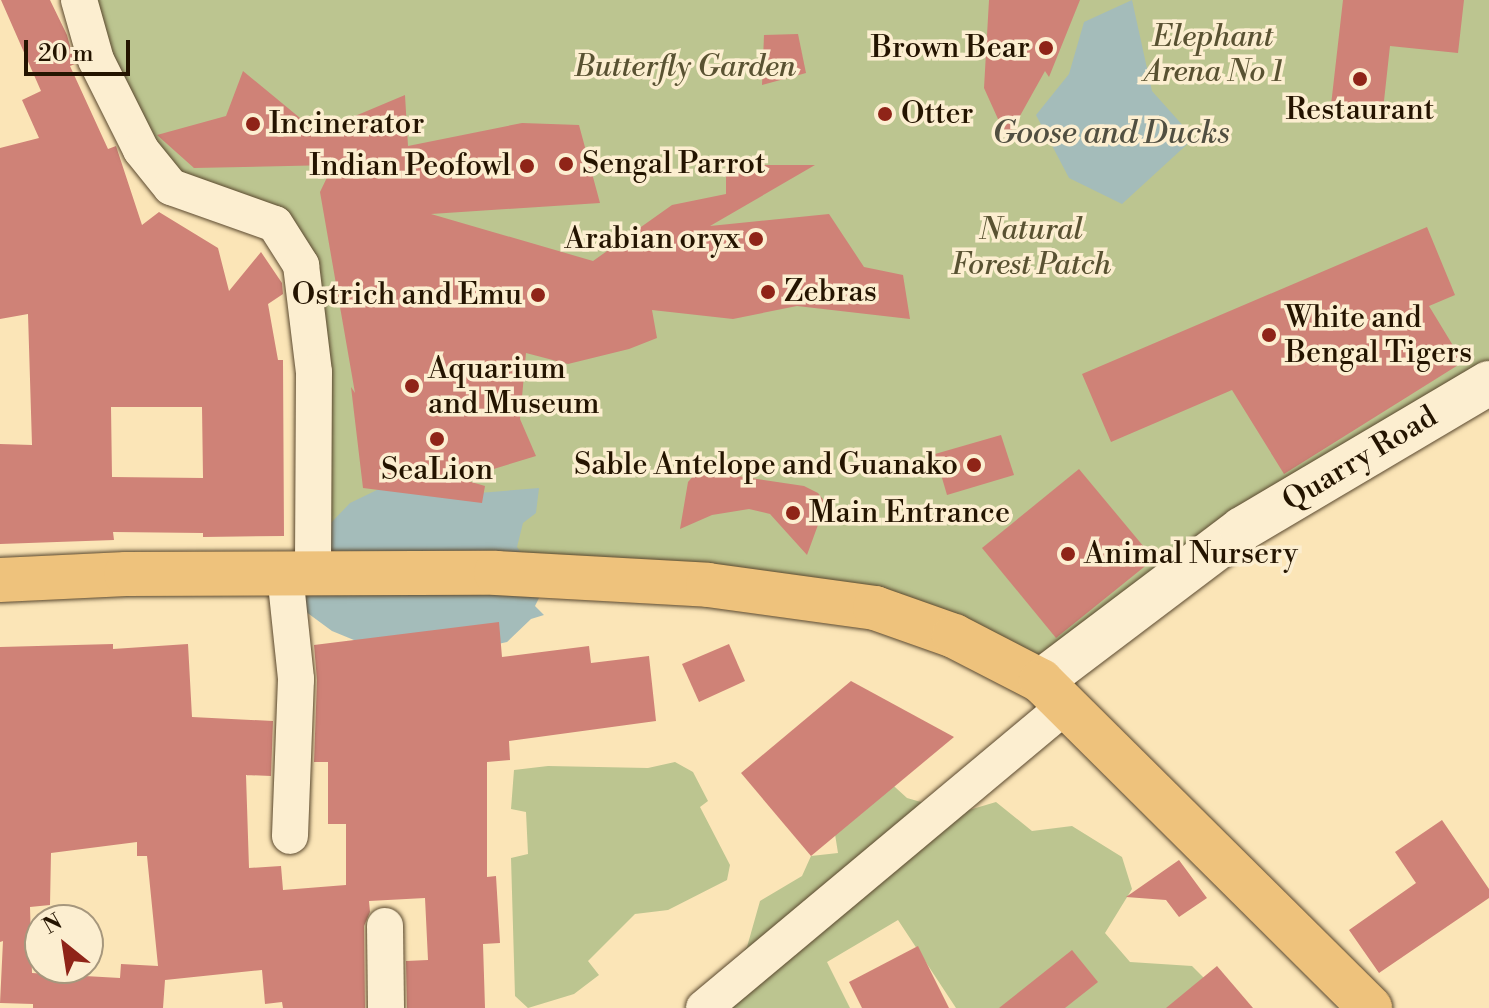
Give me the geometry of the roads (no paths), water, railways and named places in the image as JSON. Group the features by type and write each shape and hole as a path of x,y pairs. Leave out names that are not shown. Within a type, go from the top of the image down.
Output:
{"main road":[{"path":"0,580 126,574 496,573 693,584 875,608 954,636 1054,693 1370,1008"}],"street":[{"path":"79,0 96,60 141,150 171,187 275,224 301,265 314,372 299,574 290,836"},
{"name":"Quarry Road","path":"1054,693 1242,529 1489,383"},
{"path":"704,1008 1054,693"},
{"path":"385,926 386,1008"}],"water":[{"name":"Goose and Ducks","path":"1132,0 1152,91 1194,138 1122,204 1069,178 1036,115 1069,74 1084,22"},
{"path":"539,488 536,513 523,523 517,547 545,586 535,606 544,615 531,619 507,642 471,650 371,647 332,631 298,606 328,526 350,503 379,489 466,494"}],"place":[{"name":"Brown Bear","path":"1046,48"},
{"name":"Restaurant","path":"1360,79"},
{"name":"Otter","path":"885,114"},
{"name":"Incinerator","path":"253,124"},
{"name":"Sengal Parrot","path":"566,164"},
{"name":"Indian Peofowl","path":"527,166"},
{"name":"Arabian oryx","path":"756,239"},
{"name":"Zebras","path":"768,292"},
{"name":"Ostrich and Emu","path":"538,295"},
{"name":"White and Bengal Tigers","path":"1269,335"},
{"name":"Aquarium and Museum","path":"412,386"},
{"name":"SeaLion","path":"437,439"},
{"name":"Sable Antelope and Guanako","path":"974,465"},
{"name":"Main Entrance","path":"793,513"},
{"name":"Animal Nursery","path":"1068,554"}],"park label":[{"name":"Elephant Arena No 1","path":"1213,54"},
{"name":"Butterfly Garden","path":"685,67"},
{"name":"Natural Forest Patch","path":"1031,247"}]}
